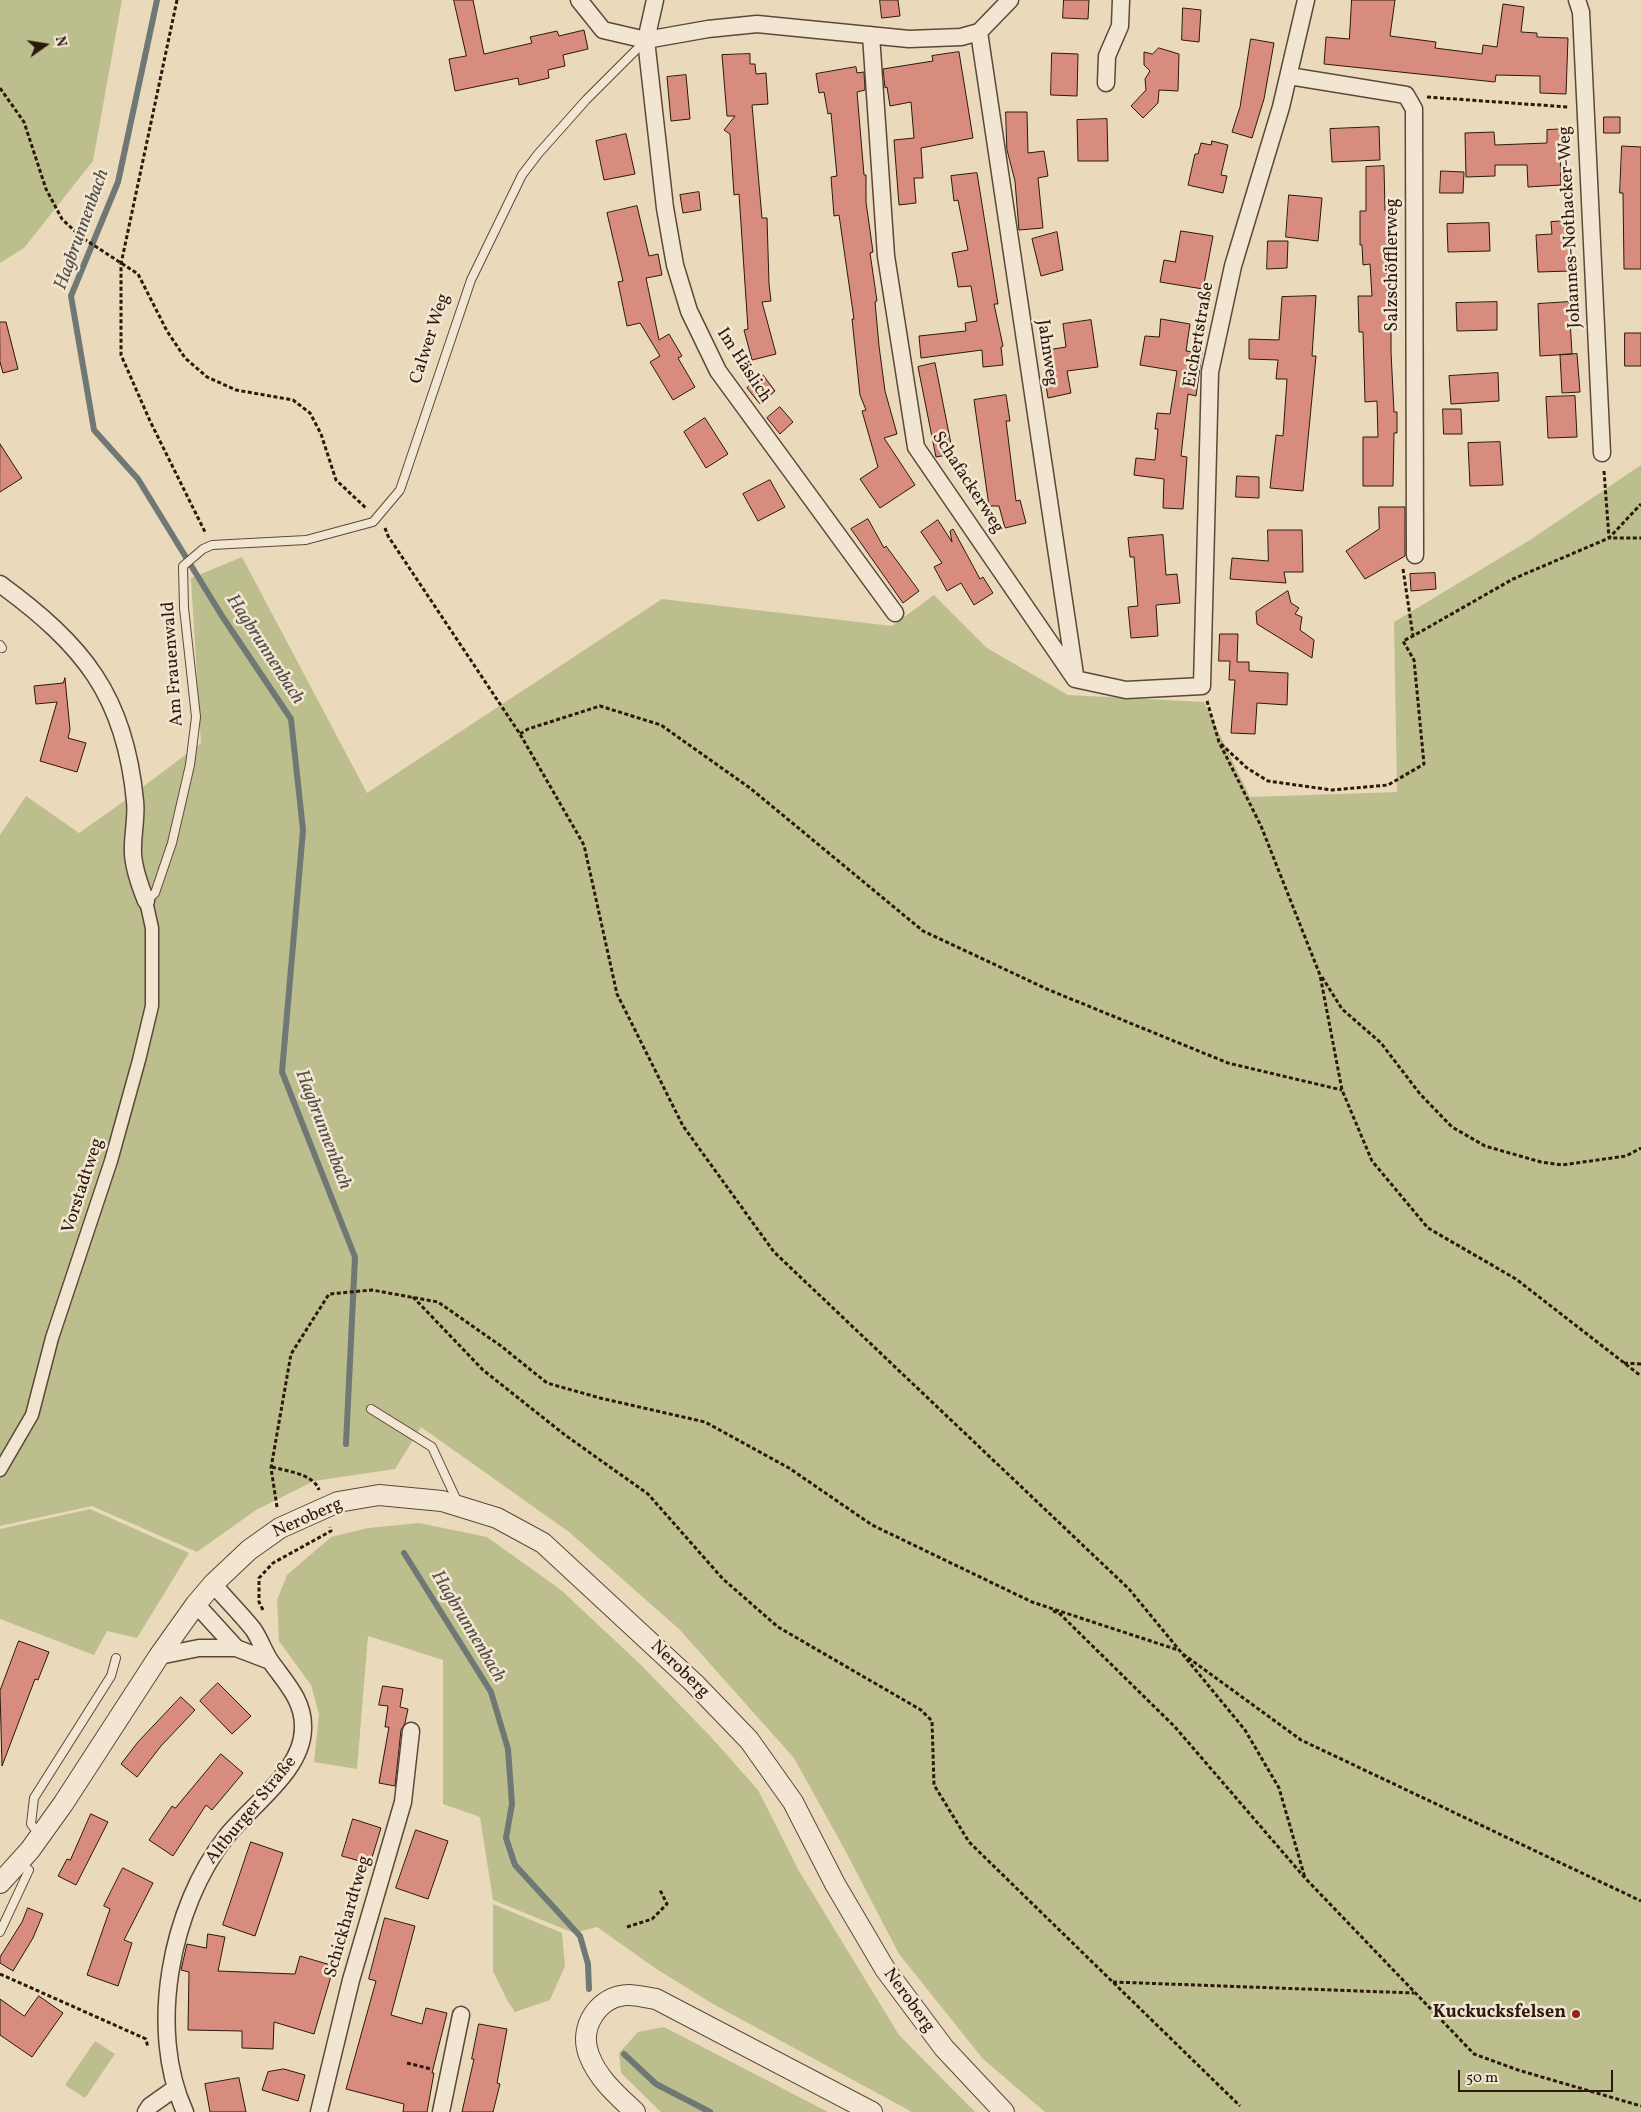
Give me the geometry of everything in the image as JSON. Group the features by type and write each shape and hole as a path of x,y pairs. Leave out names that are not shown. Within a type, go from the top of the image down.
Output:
{"street":[{"path":"579,0 603,30 646,40 708,29 756,24 909,39 961,37 979,32 1010,0"},
{"name":"Im Häslich","path":"655,0 646,40 665,208 675,265 698,333 718,371 895,612"},
{"path":"1106,83 1107,56 1120,26 1121,0"},
{"name":"Eichertstraße","path":"1202,686 1210,372 1233,266 1289,76 1306,0"},
{"name":"Johannes-Nothacker-Weg","path":"1577,0 1581,12 1602,453"},
{"name":"Jahnweg","path":"979,32 1075,679"},
{"name":"Schafackerweg","path":"871,36 886,256 916,447 1075,679"},
{"path":"1289,76 1406,95"},
{"name":"Salzschöfflerweg","path":"1406,95 1414,109 1415,555"},
{"path":"0,584 40,614 72,646 96,674 112,704 132,766 136,806 133,854 137,876 146,901"},
{"path":"1075,679 1126,690 1202,686"},
{"name":"Vorstadtweg","path":"0,1470 32,1416 52,1338 111,1161 139,1060 152,1006 152,928 146,901"},
{"name":"Neroberg","path":"213,1584 249,1550 280,1528 338,1502 380,1495 442,1500 497,1518 543,1543 659,1649 749,1740 793,1802 835,1884 885,1969 944,2048 1004,2112"},
{"path":"0,1883 20,1862 40,1835 159,1656 196,1604 213,1584"},
{"name":"Altburger Straße","path":"185,2112 174,2089 169,2058 167,2023 170,1969 182,1919 202,1873 226,1836 279,1780 298,1754 304,1728 299,1704 287,1680 270,1661 254,1630 213,1584"},
{"name":"Altburger Straße","path":"196,1604 236,1648"},
{"name":"Altburger Straße","path":"159,1656 199,1648 236,1648 270,1661"},
{"name":"Schickhardtweg","path":"319,2112 351,1980 403,1802 410,1731"},
{"path":"635,2112 598,2074 588,2054 586,2029 595,2011 608,2001 628,1995 656,1999 872,2112"},
{"path":"441,2112 461,2015"},
{"path":"146,2112 150,2106 174,2089"}],"lane":[{"name":"Calwer Weg","path":"183,566 203,549 212,545 306,540 373,522 379,512 400,490 471,280 522,175 586,100 646,40"},
{"name":"Am Frauenwald","path":"146,901 155,893 182,807 196,717 184,608 183,566"},
{"path":"371,1409 432,1447 460,1507"},
{"path":"40,1835 31,1824 34,1798 111,1676 116,1658"},
{"path":"0,1932 29,1870 20,1862"}],"path":[{"path":"177,0 121,264 120,355 150,421 212,545"},
{"path":"0,88 24,122 46,189 62,219 80,237 138,274 167,331 185,358 207,377 236,390 293,400 310,413 321,434 336,480 364,508 379,512 388,536 520,734 584,845 617,994 683,1126 774,1252 1129,1589 1245,1730 1279,1788 1305,1878"},
{"path":"1406,95 1586,109"},
{"path":"1602,453 1609,538"},
{"path":"1609,538 1641,504"},
{"path":"1219,742 1247,768 1268,781 1332,790 1388,785 1424,764 1414,660 1403,640 1513,579 1609,538 1641,538"},
{"path":"1413,636 1402,569 1415,555"},
{"path":"1202,686 1219,742 1260,826 1320,975 1342,1009 1381,1043 1420,1094 1452,1128 1485,1146 1541,1162 1562,1164 1626,1156 1641,1148"},
{"path":"520,734 528,729 600,706 661,725 750,788 923,931 1049,990 1228,1063 1342,1090"},
{"path":"1320,975 1342,1090 1372,1160 1428,1228 1516,1279 1641,1376"},
{"path":"280,1528 272,1467 291,1354 329,1294 372,1290 438,1302 501,1346 547,1383 600,1398 705,1422 790,1468 872,1526 1059,1613 1175,1727 1305,1878 1474,2054 1518,2070 1641,2106"},
{"path":"412,1297 483,1370 565,1435 648,1494 723,1579 778,1626 921,1710 932,1721 934,1785 969,1842 1240,2106"},
{"path":"1623,1363 1641,1364"},
{"path":"266,1616 259,1602 260,1578 273,1563 331,1531 317,1486 305,1476 272,1467"},
{"path":"1032,1602 1179,1650 1301,1740 1641,1901"},
{"path":"627,1927 652,1919 667,1904 660,1890"},
{"path":"0,1974 146,2039 150,2058"},
{"path":"1112,1982 1415,1994"},
{"path":"407,2063 434,2070"}],"green space":[{"path":"0,0 122,0 93,161 24,248 0,263"},
{"path":"1641,465 1641,2112 1045,2112 983,2059 899,1954 794,1758 679,1629 569,1532 421,1427 395,1469 314,1481 256,1510 197,1552 92,1506 0,1526 0,835 26,796 79,833 201,743 191,578 242,557 367,793 662,599 892,626 934,595 987,648 1068,695 1204,702 1250,797 1397,792 1394,622 1530,540"},
{"path":"90,1509 189,1553 137,1638 107,1631 94,1655 0,1619 0,1529"},
{"path":"419,1523 487,1537 561,1590 641,1665 711,1737 758,1790 799,1871 899,2035 975,2112 912,2112 713,2004 655,1968 597,1927 574,1933 493,1900 480,1817 443,1804 443,1660 368,1636 357,1769 314,1762 319,1714 311,1685 279,1641 277,1600 287,1575 331,1537 368,1528"},
{"path":"493,1904 562,1933 565,1966 550,2000 515,2012 507,2000 493,1971"},
{"path":"664,2027 828,2112 661,2112 621,2073 619,2053 638,2032"},
{"path":"95,2041 115,2054 85,2098 65,2085"}],"building":[{"path":"454,0 473,0 484,54 532,43 530,37 557,31 559,36 584,30 588,49 563,55 565,66 548,70 549,78 519,85 518,78 455,91 449,59 466,56"},
{"path":"880,0 898,0 900,16 882,18"},
{"path":"1064,0 1089,0 1088,19 1063,18"},
{"path":"1352,0 1395,0 1390,36 1436,42 1435,48 1482,54 1483,45 1497,47 1503,4 1524,7 1521,32 1537,33 1537,37 1568,38 1566,94 1540,93 1540,76 1496,75 1495,82 1324,64 1326,37 1349,39"},
{"path":"1183,8 1201,10 1199,42 1182,40"},
{"path":"1251,39 1274,43 1264,99 1252,138 1232,132 1240,107"},
{"path":"1159,48 1179,54 1178,91 1159,90 1158,103 1143,118 1131,106 1146,90 1145,79 1150,71 1144,65 1144,52 1152,54"},
{"path":"959,52 973,138 921,148 923,178 914,178 916,203 899,205 894,140 914,138 911,102 890,106 887,87 885,88 883,69 933,61 932,56"},
{"path":"1052,53 1078,54 1077,96 1051,95"},
{"path":"750,54 750,64 755,64 756,74 766,73 768,104 752,105 762,218 767,218 771,301 762,302 776,354 752,360 744,330 748,329 739,194 734,195 730,134 724,130 735,116 727,116 722,55"},
{"path":"856,67 857,73 864,72 865,90 857,92 864,175 866,175 866,202 873,252 870,253 877,301 875,302 879,346 885,391 897,434 884,438 915,485 880,508 860,479 878,467 862,411 866,410 860,395 852,319 854,319 839,215 834,216 831,177 837,176 831,113 828,114 824,92 819,93 816,74"},
{"path":"686,75 690,119 671,121 667,77"},
{"path":"1006,112 1027,112 1028,153 1044,151 1048,176 1038,178 1043,228 1019,230 1015,181 1007,150"},
{"path":"1604,117 1620,117 1620,133 1604,133"},
{"path":"1107,119 1108,161 1078,161 1077,120"},
{"path":"1379,127 1380,160 1332,162 1330,129"},
{"path":"1568,129 1569,149 1560,150 1561,185 1528,187 1527,165 1495,165 1495,176 1466,177 1465,133 1494,132 1495,145 1547,143 1547,130"},
{"path":"626,134 635,174 604,180 596,141"},
{"path":"1212,141 1228,145 1221,175 1227,176 1223,193 1188,185 1195,154 1198,154 1201,143 1211,145"},
{"path":"1622,146 1641,147 1641,269 1624,269 1623,193 1620,193"},
{"path":"1384,166 1385,211 1390,211 1390,245 1386,245 1387,296 1391,296 1391,352 1394,412 1397,412 1397,433 1394,433 1393,486 1363,486 1363,437 1378,437 1377,401 1365,402 1363,332 1359,332 1358,296 1372,296 1370,264 1363,265 1362,245 1360,245 1360,211 1366,211 1366,167"},
{"path":"1441,171 1464,172 1463,193 1440,193"},
{"path":"977,173 998,304 994,304 1003,346 1001,347 1003,365 983,367 982,350 921,358 919,336 966,331 965,323 977,321 971,286 958,287 952,253 968,250 958,200 954,201 951,176"},
{"path":"699,192 701,210 683,213 680,195"},
{"path":"1289,195 1322,198 1318,241 1286,237"},
{"path":"637,206 649,256 658,254 662,275 646,278 659,340 669,334 682,356 678,358 695,387 673,400 650,362 660,356 640,323 627,326 618,282 623,281 607,213"},
{"path":"1568,221 1570,271 1538,272 1536,235 1552,234 1551,222"},
{"path":"1489,223 1490,251 1448,252 1447,224"},
{"path":"1181,231 1213,236 1203,289 1160,282 1164,260 1175,262"},
{"path":"1057,232 1063,270 1041,276 1032,239"},
{"path":"1268,241 1288,241 1287,268 1267,269"},
{"path":"1316,296 1312,356 1316,356 1303,491 1270,488 1276,435 1283,436 1287,379 1276,379 1278,360 1249,359 1249,339 1279,340 1282,297"},
{"path":"1497,302 1497,330 1457,331 1456,303"},
{"path":"1569,302 1572,354 1540,356 1538,304"},
{"path":"1161,319 1190,324 1186,351 1202,353 1196,396 1188,394 1181,456 1187,457 1183,509 1163,508 1164,479 1134,475 1136,458 1155,460 1158,429 1155,429 1157,413 1170,414 1177,371 1140,365 1145,336 1159,337"},
{"path":"1091,320 1098,367 1067,371 1071,393 1048,398 1045,380 1051,379 1047,350 1066,347 1063,324"},
{"path":"0,322 6,322 18,369 3,373 0,362"},
{"path":"1625,333 1641,333 1641,366 1625,366"},
{"path":"1577,354 1580,392 1562,393 1560,355"},
{"path":"935,363 953,454 936,457 918,367"},
{"path":"1498,373 1499,401 1451,404 1449,376"},
{"path":"763,375 775,391 760,404 747,388"},
{"path":"1006,395 1010,421 1006,421 1016,501 1020,500 1026,523 1005,528 999,506 989,506 974,400"},
{"path":"1575,396 1577,437 1548,438 1546,397"},
{"path":"780,407 793,422 780,434 767,418"},
{"path":"1443,409 1461,409 1462,434 1444,434"},
{"path":"705,418 728,454 706,468 684,432"},
{"path":"1500,442 1503,485 1470,486 1468,443"},
{"path":"0,444 22,478 0,492"},
{"path":"1237,476 1259,477 1259,498 1236,497"},
{"path":"770,480 785,507 758,521 743,494"},
{"path":"1379,507 1405,507 1405,556 1365,579 1346,551 1379,529"},
{"path":"868,519 884,548 886,546 919,591 903,603 851,529"},
{"path":"938,520 952,542 950,531 953,529 980,579 983,577 993,593 974,605 961,583 947,591 934,567 942,563 921,532"},
{"path":"1268,530 1302,530 1303,572 1284,572 1286,583 1230,579 1232,558 1268,561"},
{"path":"1163,535 1166,575 1177,574 1180,603 1156,605 1158,636 1131,638 1128,607 1138,606 1134,557 1130,557 1128,538"},
{"path":"1435,573 1436,589 1411,591 1410,574"},
{"path":"1288,591 1291,603 1299,608 1295,614 1302,617 1300,630 1314,640 1312,658 1257,624 1256,612"},
{"path":"1220,634 1238,634 1237,662 1249,662 1249,671 1288,673 1287,705 1257,703 1255,734 1231,733 1235,680 1229,680 1230,661 1219,661"},
{"path":"65,678 70,730 68,738 86,743 77,772 40,761 57,702 36,704 34,686 63,683"},
{"path":"19,1641 49,1652 38,1680 35,1679 2,1766 0,1691"},
{"path":"218,1683 251,1716 232,1734 200,1701"},
{"path":"383,1686 403,1689 400,1707 408,1709 405,1723 401,1730 395,1786 379,1783 389,1727 385,1727 388,1706 379,1705"},
{"path":"181,1697 195,1710 161,1746 137,1777 121,1764 138,1742"},
{"path":"221,1754 243,1773 212,1810 206,1805 173,1856 149,1840 172,1806 175,1808"},
{"path":"91,1814 108,1822 76,1885 58,1876 67,1859 70,1860"},
{"path":"353,1819 381,1828 370,1864 342,1856"},
{"path":"416,1830 448,1841 428,1899 396,1888"},
{"path":"251,1842 283,1853 255,1936 223,1925"},
{"path":"123,1868 153,1883 124,1940 132,1943 118,1986 87,1975 110,1909 104,1906"},
{"path":"28,1908 43,1914 33,1938 13,1971 0,1963 0,1957 22,1922"},
{"path":"385,1918 415,1926 391,2015 422,2024 426,2008 447,2013 432,2073 434,2073 427,2112 403,2112 404,2104 346,2089 376,1981 369,1979"},
{"path":"208,1934 225,1937 218,1971 295,1974 300,1956 334,1966 314,2034 274,2022 273,2049 242,2048 242,2031 188,2030 189,1972 181,1970 187,1944 206,1948"},
{"path":"39,1996 63,2013 32,2057 0,2035 0,1999 24,2016"},
{"path":"479,2024 507,2029 497,2083 500,2084 493,2112 462,2112 474,2059 472,2059"},
{"path":"284,2069 305,2075 298,2101 262,2090 268,2072"},
{"path":"239,2078 246,2112 210,2112 205,2084"}],"waterway":[{"name":"Hagbrunnenbach","path":"157,0 118,182 71,296 94,430 138,479 222,616 291,719 303,830 282,1072 355,1257 346,1444"},
{"name":"Hagbrunnenbach","path":"404,1553 491,1692 508,1749 512,1804 506,1838 515,1865 580,1936 588,1964 589,1989"},
{"name":"Hagbrunnenbach","path":"624,2054 656,2084 710,2112"}],"place":[{"name":"Kuckucksfelsen","path":"1576,2014"}]}
